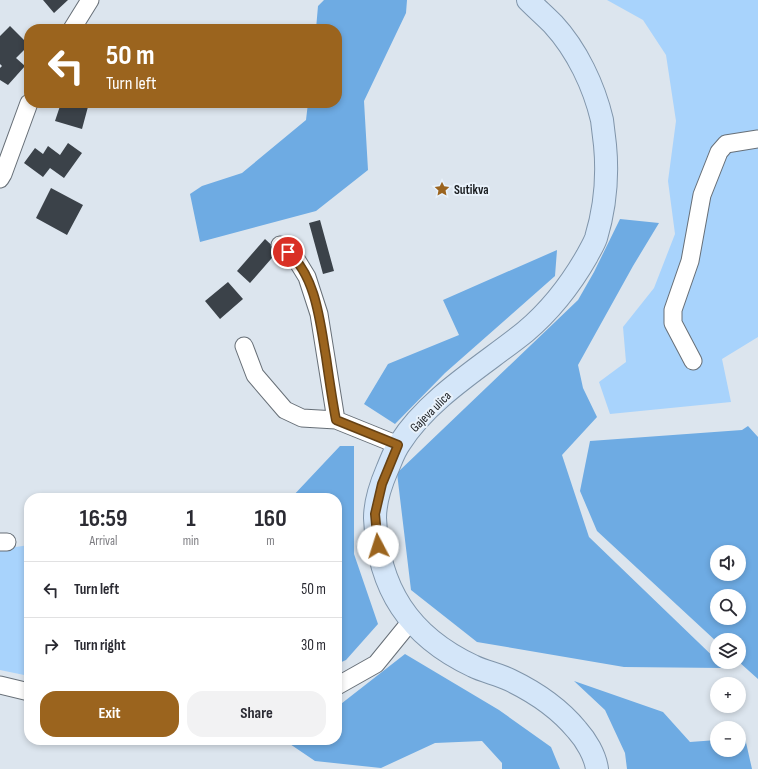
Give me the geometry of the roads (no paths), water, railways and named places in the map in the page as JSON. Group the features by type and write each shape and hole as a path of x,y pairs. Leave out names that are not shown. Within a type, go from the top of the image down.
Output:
{"main road":[{"name":"Gajeva ulica","path":"528,0 554,26 574,52 590,81 602,121 607,162 604,207 595,240 578,272 551,307 526,330 441,397 414,423 398,445 382,484 375,514 378,546 385,574 394,596 411,621 435,644 473,666 510,680 543,698 567,717 583,737 596,763 597,769"}],"street":[{"path":"75,24 90,0"},
{"path":"0,178 3,174 27,108"},
{"path":"693,361 674,324 672,310 690,261 702,195 719,152 726,144 758,139"},
{"path":"280,245 296,259 310,284 319,314 336,420"},
{"path":"244,346 255,375 285,410 302,418 336,420 398,445"},
{"path":"342,683 376,664 411,621"},
{"path":"0,686 24,691"}],"place":[{"name":"Sutikva","path":"442,189"}]}
